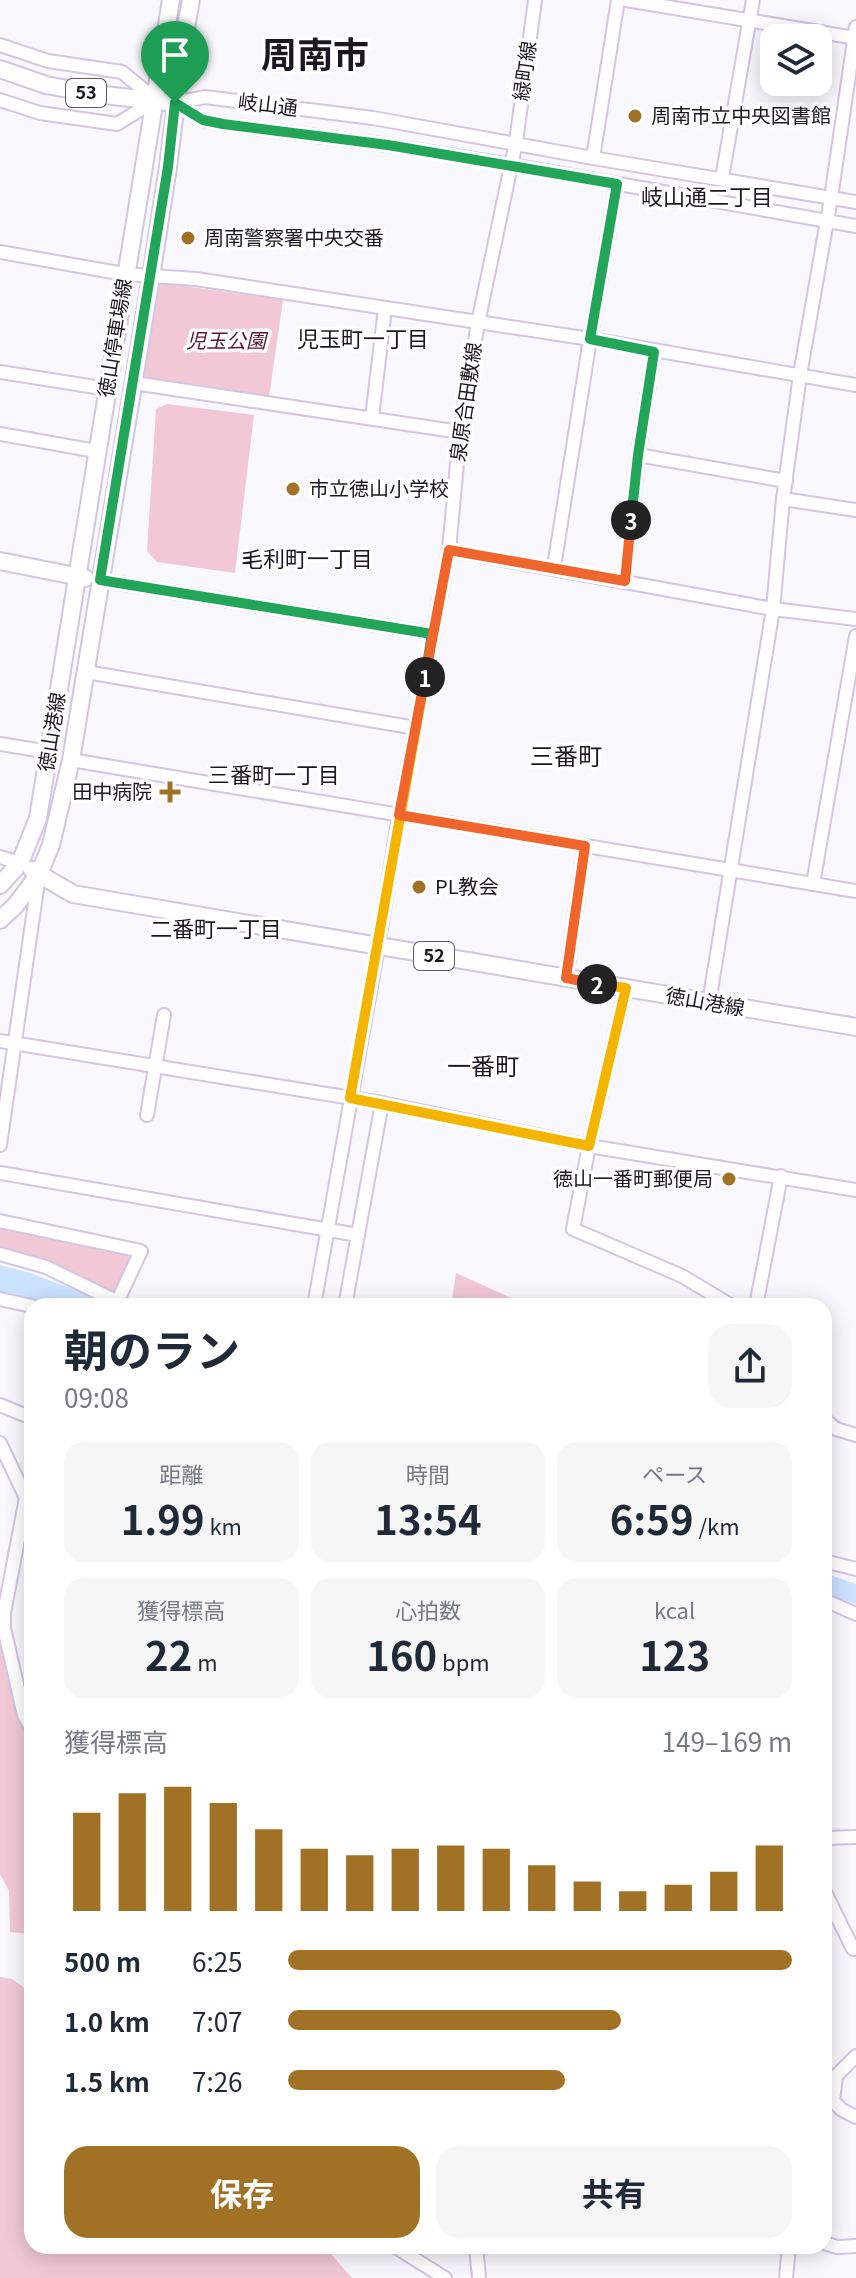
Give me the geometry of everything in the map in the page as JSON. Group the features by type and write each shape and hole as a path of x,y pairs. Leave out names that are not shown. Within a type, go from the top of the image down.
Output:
{"main road":[{"name":"徳山停車場線","path":"75,577 171,0"},
{"name":"徳山停車場線","path":"100,580 151,277 191,0"},
{"name":"53","path":"0,69 46,85 175,103"},
{"path":"0,561 100,580"},
{"name":"徳山港線","path":"75,577 38,818 20,863 73,894 856,1027"},
{"name":"徳山港線","path":"39,874 51,845 71,760 100,580"},
{"path":"0,885 20,863"},
{"path":"0,920 39,874"}],"street":[{"name":"緑町線","path":"516,142 535,0"},
{"path":"593,158 618,0"},
{"path":"626,0 855,34 831,198 800,375 783,499 773,609 709,1003"},
{"path":"722,178 753,0"},
{"path":"0,45 48,61 122,72 156,100 117,124 40,113 0,100"},
{"name":"岐山通","path":"175,103 205,97 373,118 856,202"},
{"name":"岐山通","path":"175,103 203,120 223,124 388,145 856,226"},
{"name":"泉原合田敷線","path":"315,1298 399,815 449,550 460,432 478,323 516,142"},
{"path":"554,567 617,184"},
{"path":"0,252 124,274 196,279 590,339 856,385"},
{"path":"372,418 385,308"},
{"path":"625,581 638,455 654,352"},
{"path":"0,372 108,389"},
{"path":"134,383 460,432"},
{"path":"0,434 96,451"},
{"path":"638,455 786,481"},
{"path":"783,499 856,510"},
{"path":"449,550 773,609 856,619"},
{"path":"100,580 432,634"},
{"path":"813,884 856,636"},
{"path":"86,672 416,728"},
{"path":"0,744 49,752"},
{"path":"71,760 856,891"},
{"path":"566,978 585,846"},
{"path":"0,857 20,863"},
{"path":"0,1145 39,874"},
{"path":"626,988 573,1229 682,1276 719,1298"},
{"path":"147,1115 164,1015"},
{"path":"0,1041 382,1103 589,1146 856,1190"},
{"path":"346,1298 382,1103"},
{"path":"0,1173 358,1235"},
{"path":"758,1298 781,1176"},
{"path":"0,1221 141,1251 124,1298"},
{"path":"0,1254 46,1267 111,1298"},
{"path":"0,1299 24,1304"},
{"path":"0,1405 24,1415"},
{"path":"832,1426 856,1435"},
{"path":"0,1443 24,1494"},
{"path":"24,1508 4,1613 4,1628 24,1709"},
{"path":"832,1562 855,1565"},
{"path":"832,1604 856,1614"},
{"path":"832,1838 856,1837"},
{"path":"832,1906 853,1949"},
{"path":"856,2056 836,2076 833,2101 856,2117"},
{"path":"832,2245 856,2246"},
{"path":"407,2254 445,2278"},
{"path":"477,2254 479,2278"},
{"path":"786,2278 788,2254"}],"green space":[{"name":"児玉公園","path":"164,283 283,300 269,397 146,379 141,369 156,286"},
{"path":"167,404 254,415 235,573 157,562 147,551 156,409"},
{"path":"0,1225 136,1255 115,1295 0,1251"},
{"path":"456,1273 511,1298 452,1298"},
{"path":"0,1629 24,1708 24,1933 10,1932 9,1891 0,1874"},
{"path":"0,1977 12,1979 24,1987 24,2254 331,2254 352,2278 0,2278"}],"water":[{"path":"0,1265 97,1298 25,1298 0,1291"},
{"path":"832,1576 856,1584 856,1604 832,1596"}],"place":[{"name":"周南市立中央図書館","path":"635,116"},
{"name":"周南警察署中央交番","path":"188,238"},
{"name":"市立徳山小学校","path":"293,489"},
{"name":"田中病院","path":"170,792"},
{"name":"PL教会","path":"419,887"},
{"name":"徳山一番町郵便局","path":"729,1179"}],"district":[{"name":"周南市","path":"315,55"},
{"name":"岐山通二丁目","path":"707,197"},
{"name":"児玉町一丁目","path":"363,339"},
{"name":"毛利町一丁目","path":"307,559"},
{"name":"三番町","path":"566,757"},
{"name":"三番町一丁目","path":"274,775"},
{"name":"二番町一丁目","path":"216,929"},
{"name":"一番町","path":"483,1067"}],"route":[{"path":"175,103 168,167 100,580 432,634 399,815 378,947 350,1098 589,1146 626,988 566,978 585,846 399,815 449,550 625,581 638,455 654,352 590,339 617,184 388,145 223,124 203,120 175,103"}]}
